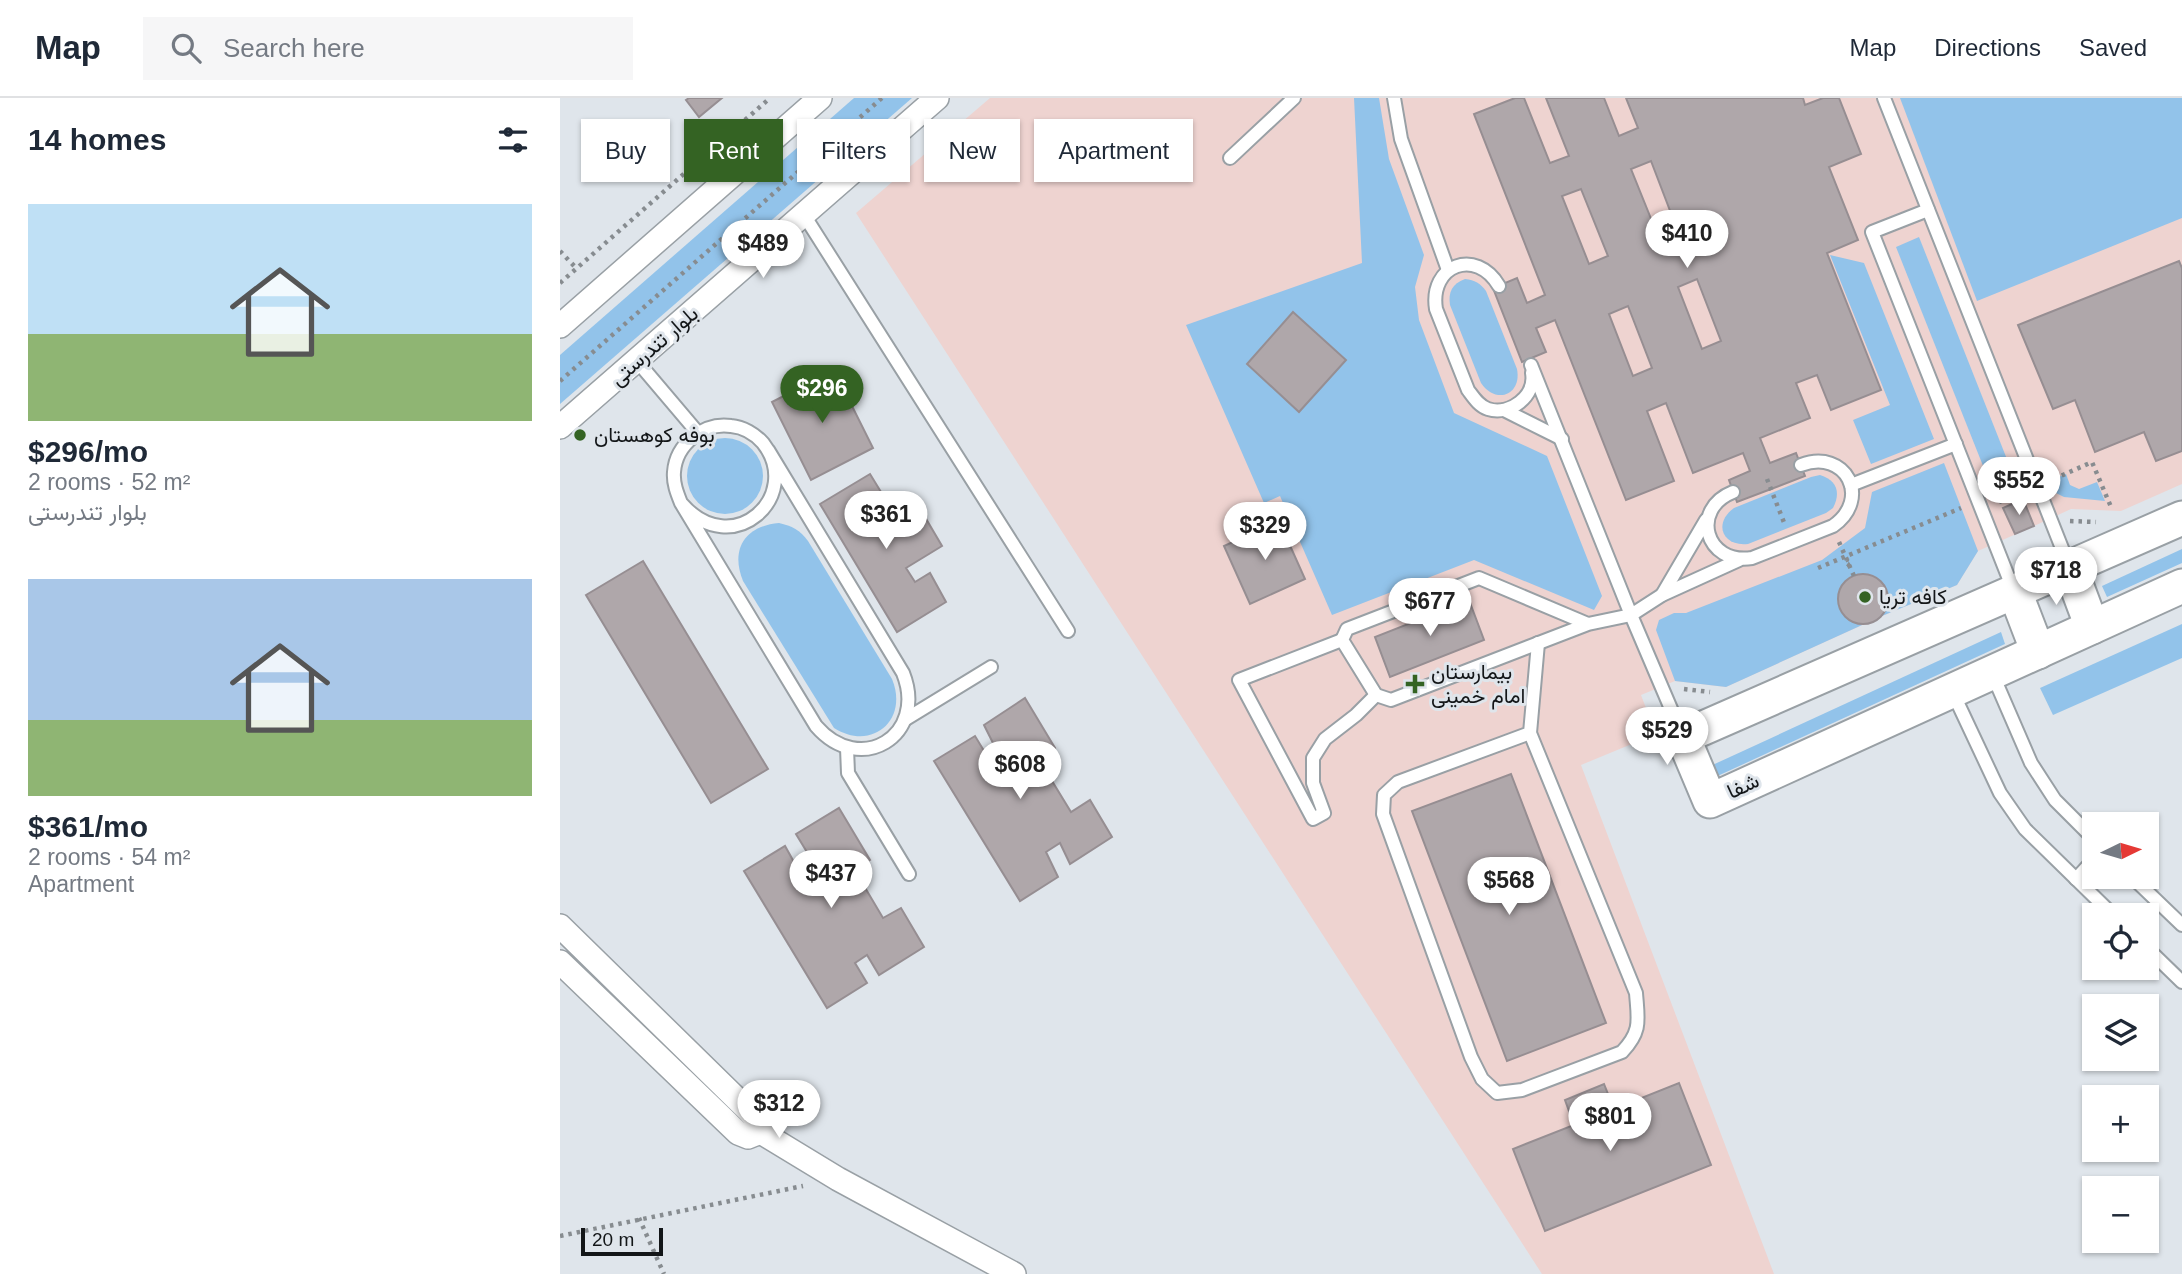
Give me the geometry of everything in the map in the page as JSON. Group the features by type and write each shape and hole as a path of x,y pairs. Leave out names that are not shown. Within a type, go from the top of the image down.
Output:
{"street":[{"path":"560,326 820,98"},
{"name":"بلوار تندرستی","path":"560,427 937,98"},
{"path":"1683,737 2182,518"},
{"path":"2070,568 2092,627"},
{"name":"شفا","path":"1683,737 1710,801 2182,586"},
{"path":"2015,592 2038,652"},
{"path":"560,926 748,1110 758,1121 759,1131 756,1135 750,1137 738,1133 560,962"},
{"path":"759,1131 838,1179 1014,1274"}],"lane":[{"path":"1230,158 1294,98"},
{"path":"1394,98 1401,139 1448,270"},
{"path":"1884,98 2070,568"},
{"path":"1928,210 1872,232 2015,592"},
{"path":"804,215 1068,631"},
{"path":"1499,286 1491,273 1478,265 1463,265 1448,270 1438,281 1434,296 1436,309 1468,390 1476,402 1489,409 1504,410 1562,439"},
{"path":"637,361 698,433"},
{"path":"1504,410 1518,404 1529,394 1533,379 1530,362 1683,737"},
{"path":"729,425 744,429 758,438 768,450 909,687 910,703 906,719 898,732 886,743 871,749 847,748 826,738 816,726 681,503 674,472 678,456 686,443 698,433 729,425"},
{"path":"1851,485 1956,444"},
{"path":"681,503 692,515 713,525 737,526 751,520 772,496 774,464 768,450"},
{"path":"1342,640 1376,695 1391,700 1588,624 1631,615 1662,596 1739,560 1752,558 1833,526 1844,518 1852,505 1851,485 1847,475 1836,465 1821,460 1801,465"},
{"path":"1662,596 1716,503 1733,492"},
{"path":"1709,516 1708,531 1713,545 1724,555 1739,560"},
{"path":"1376,695 1325,739 1313,758 1313,783 1324,813 1313,819 1239,680 1342,640 1347,629 1479,578 1588,624"},
{"path":"1530,733 1398,782 1384,795 1383,814 1471,1057 1482,1079 1497,1093 1522,1090 1622,1052 1634,1040 1638,1019 1636,993 1530,733 1538,643"},
{"path":"906,719 991,667"},
{"path":"1991,671 2031,763 2055,800 2082,827"},
{"path":"1952,690 2000,793 2025,829 2101,903"},
{"path":"847,748 848,773 909,873"},
{"path":"2076,879 2082,872"},
{"path":"2144,889 2182,925"},
{"path":"2159,960 2182,982"}],"path":[{"path":"560,283 770,98"},
{"path":"560,381 882,98"},
{"path":"2066,474 2092,462 2111,507"},
{"path":"1767,479 1792,542"},
{"path":"1818,568 1980,505 2037,486"},
{"path":"1849,565 1854,576"},
{"path":"560,1236 838,1179"},
{"path":"639,1218 664,1274"}],"shaded area":[{"path":"854,98 912,98 888,119 830,119"},
{"name":"بیمارستان امام خمینی","path":"990,98 2182,98 2182,484 2121,511 2071,509 1978,551 1957,585 1726,687 1675,681 1641,695 1656,734 1581,765 1774,1274 1542,1274 856,213 892,182 910,182 910,167 924,155 924,182 1020,182 1020,119 966,119"},
{"path":"1354,98 1379,98 1389,159 1424,255 1415,287 1419,320 1454,413 1547,456 1602,596 1594,610 1474,560 1332,615 1280,496 1264,503 1186,325 1362,263"},
{"path":"1900,98 2182,98 2182,218 1977,301"},
{"path":"797,148 797,182 815,182 560,404 560,355 758,182 783,182 783,160"},
{"path":"1919,237 2018,487 1995,496 1896,247"},
{"path":"1830,255 1864,263 1934,439 1871,464 1853,420 1890,405"},
{"path":"1465,279 1477,282 1486,291 1517,369 1516,385 1506,394 1494,394 1481,383 1450,305 1452,289"},
{"path":"725,438 740,441 752,449 760,461 763,476 760,491 752,503 740,511 725,514 710,511 698,503 690,491 687,476 690,461 698,449 710,441"},
{"path":"1944,463 1978,551 1957,585 1726,687 1675,681 1656,630 1659,620 1674,613 1686,613 1822,560 1865,528 1872,492"},
{"path":"2066,474 2070,485 2079,489 2097,482 2105,501 2064,497 2056,493 2051,480"},
{"path":"1820,475 1834,484 1837,492 1833,508 1826,513 1748,544 1732,542 1723,533 1724,520 1734,508"},
{"path":"779,523 795,529 808,541 892,679 896,694 895,707 884,728 874,734 861,736 834,728 743,581 738,559 743,541 757,529"},
{"path":"2182,549 2182,563 2107,597 2102,586"},
{"path":"2182,624 2182,658 2053,715 2040,688"},
{"path":"2001,632 2005,644 1711,779 1706,768"}],"building":[{"path":"722,98 699,117 686,100"},
{"path":"1515,98 1524,98 1550,163 1569,156 1546,98 1604,98 1619,136 1638,128 1626,98 1803,98 1805,105 1823,98 1839,98 1861,154 1829,167 1858,240 1827,253 1881,390 1831,410 1817,375 1796,383 1810,418 1760,438 1770,463 1796,453 1805,476 1737,502 1729,480 1750,471 1743,453 1693,473 1666,403 1647,411 1674,481 1626,500 1555,320 1536,328 1546,352 1522,362 1493,288 1517,278 1527,303 1545,295 1474,114","holes":["1651,161 1677,229 1658,236 1631,169","1581,189 1608,256 1589,264 1562,196","1697,279 1721,341 1702,349 1678,287","1628,306 1652,368 1633,376 1609,314"]},
{"path":"2179,261 2182,268 2182,451 2156,461 2144,432 2095,452 2075,400 2053,409 2018,325"},
{"path":"1293,312 1346,360 1299,412 1247,364"},
{"path":"834,370 873,448 811,480 772,402"},
{"path":"870,474 892,510 877,519 886,534 922,512 942,546 906,568 915,582 930,573 946,602 897,632 820,504"},
{"path":"2023,499 2034,526 2015,534 2003,508"},
{"path":"1279,521 1305,579 1250,604 1224,546"},
{"path":"643,561 768,769 711,803 586,595"},
{"path":"1863,574 1881,581 1888,599 1881,617 1863,624 1845,617 1838,599 1845,581"},
{"path":"1469,600 1484,640 1390,677 1375,637"},
{"path":"1025,698 1055,748 1038,758 1071,812 1090,800 1112,837 1070,864 1060,843 1046,852 1058,877 1020,901 934,761 975,736 989,759 998,753 984,725"},
{"path":"1511,774 1606,1023 1507,1061 1412,811"},
{"path":"839,808 870,860 854,869 883,918 901,908 924,947 879,975 867,955 855,963 867,983 827,1008 744,871 785,846 799,871 813,862 796,834"},
{"path":"1679,1083 1711,1165 1545,1231 1513,1149 1574,1125 1565,1100 1604,1084 1614,1109"}],"place":[{"name":"بوفه کوهستان","path":"580,435"},
{"name":"کافه تریا","path":"1865,597"},
{"name":"بیمارستان امام خمینی","path":"1415,684"}]}
